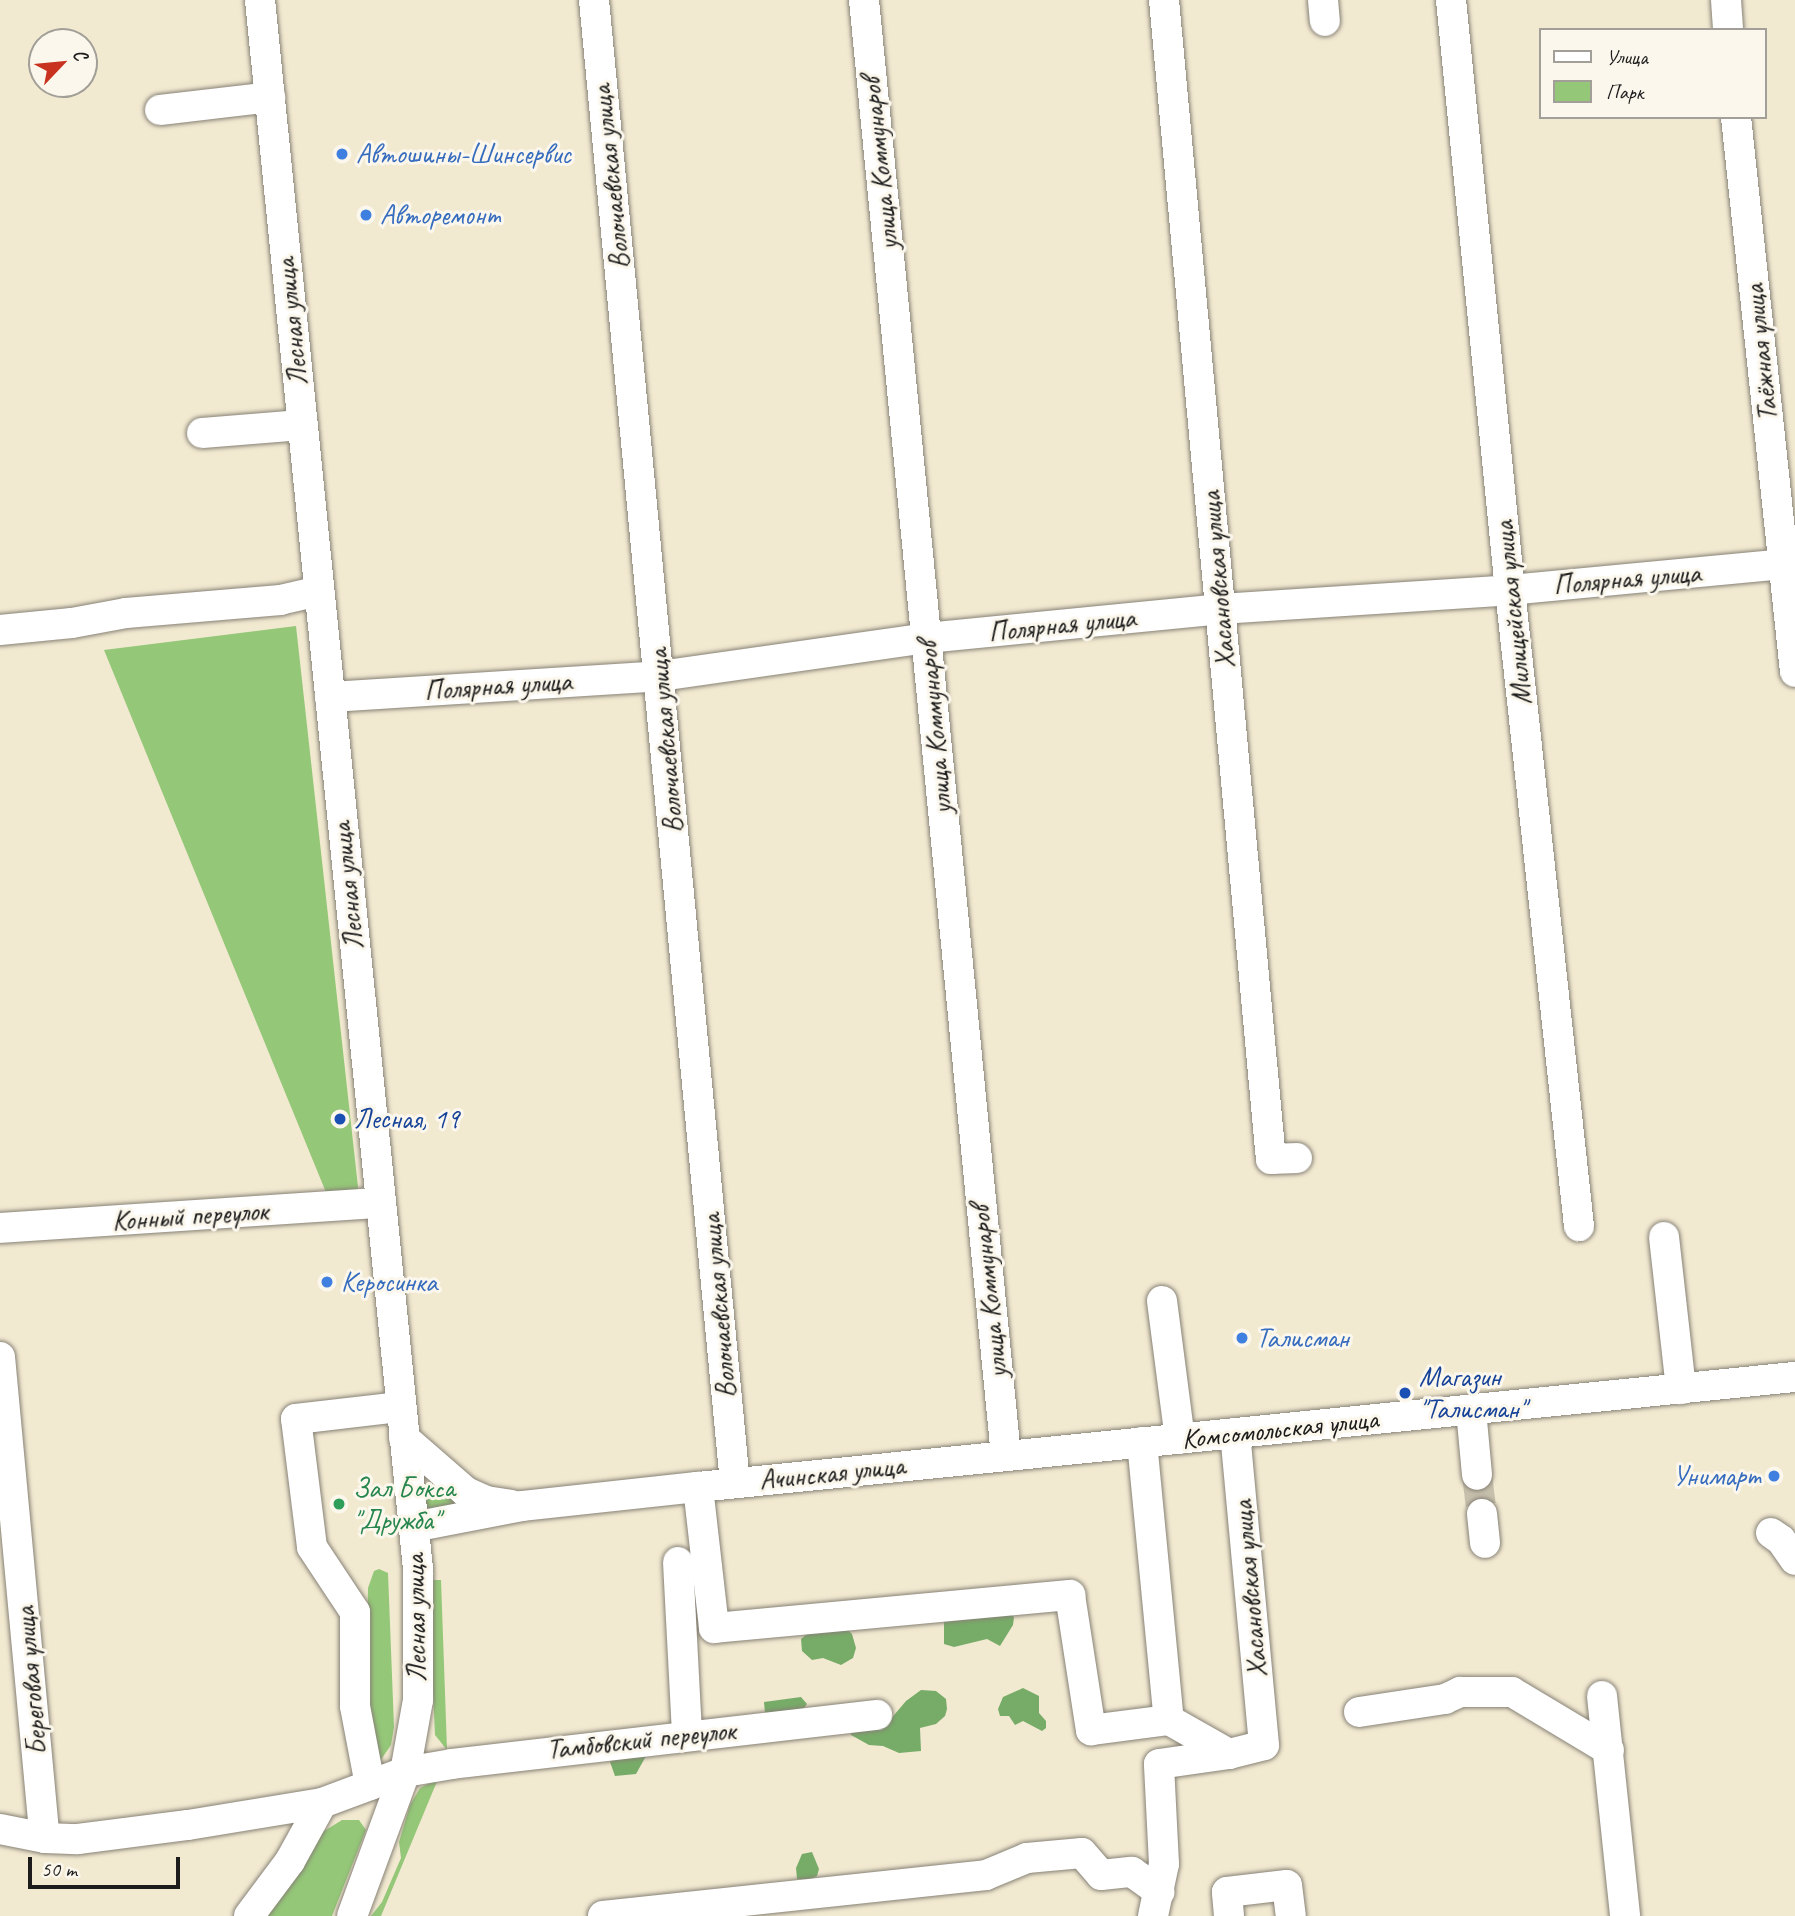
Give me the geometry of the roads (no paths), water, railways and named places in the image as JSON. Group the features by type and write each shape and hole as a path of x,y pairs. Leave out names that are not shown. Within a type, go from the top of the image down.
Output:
{"street":[{"name":"Лесная улица","path":"260,0 414,1527 418,1595 418,1700 405,1772 352,1916"},
{"name":"Волочаевская улица","path":"594,0 735,1483"},
{"name":"улица Коммунаров","path":"864,0 1006,1456"},
{"name":"Хасановская улица","path":"1164,0 1220,609 1284,1158"},
{"name":"Милицейская улица","path":"1451,0 1510,590 1579,1226"},
{"path":"1726,0 1728,28"},
{"path":"160,110 270,97"},
{"name":"Таёжная улица","path":"1736,119 1790,564 1795,672"},
{"path":"202,433 302,425"},
{"name":"Полярная улица","path":"330,698 660,676 926,638 1220,609 1510,590 1790,564"},
{"path":"0,631 72,623 126,613 271,601 319,591"},
{"name":"Конный переулок","path":"0,1228 380,1203"},
{"path":"1664,1237 1681,1389"},
{"path":"1162,1301 1180,1438"},
{"name":"Береговая улица","path":"0,1357 45,1838"},
{"name":"Комсомольская улица","path":"1142,1442 1795,1377"},
{"path":"370,1785 355,1706 355,1612 312,1547 296,1419 400,1407"},
{"path":"1471,1410 1477,1475"},
{"name":"Хасановская улица","path":"1229,1754 1264,1745 1235,1433"},
{"name":"Ачинская улица","path":"404,1438 466,1492 486,1501 522,1506"},
{"path":"1142,1442 1169,1720"},
{"name":"Ачинская улица","path":"414,1527 522,1506 1142,1442"},
{"path":"698,1487 714,1628"},
{"path":"1482,1514 1485,1544"},
{"path":"1771,1533 1781,1540 1795,1560"},
{"path":"678,1562 687,1735"},
{"path":"682,1632 1070,1595 1091,1730 1169,1720 1229,1754"},
{"path":"1359,1712 1445,1699 1460,1692 1511,1692 1609,1750"},
{"path":"1602,1696 1625,1916"},
{"name":"Тамбовский переулок","path":"0,1829 45,1838 78,1839 322,1803 405,1772 514,1755 877,1715"},
{"path":"1156,1904 1164,1864 1159,1764 1229,1754"},
{"path":"249,1916 290,1861 322,1803"},
{"path":"603,1916 986,1875 1027,1858 1082,1853 1101,1875 1132,1872 1156,1904"},
{"path":"1229,1916 1227,1892 1287,1885 1291,1916"}],"tunnel":[{"path":"1477,1475 1482,1514"}],"place":[{"name":"Автошины-Шинсервис","path":"342,154"},
{"name":"Авторемонт","path":"366,215"},
{"name":"Лесная, 19","path":"340,1119"},
{"name":"Керосинка","path":"327,1282"},
{"name":"Талисман","path":"1242,1338"},
{"name":"Магазин \"Талисман\"","path":"1405,1393"},
{"name":"Унимарт","path":"1774,1476"},
{"name":"Зал Бокса \"Дружба\"","path":"339,1504"}]}
